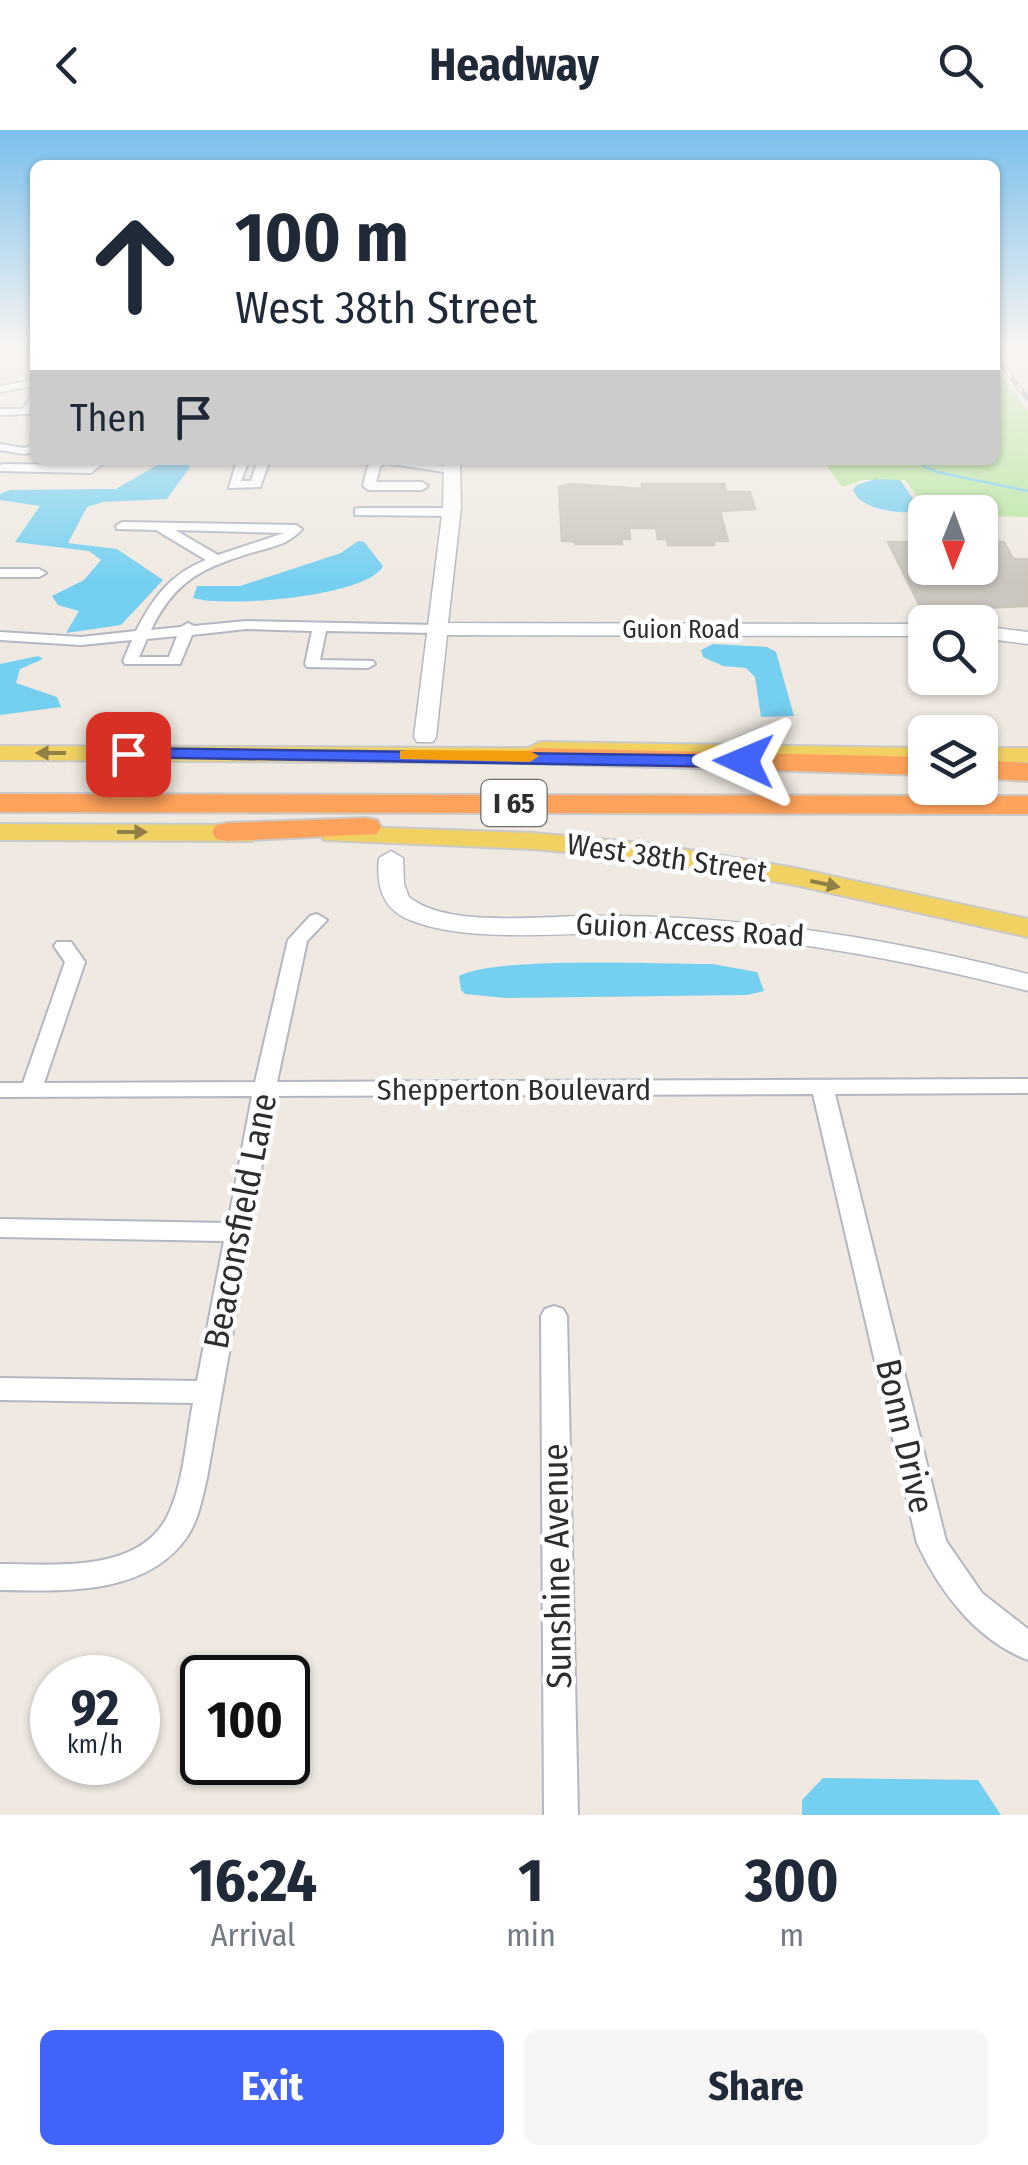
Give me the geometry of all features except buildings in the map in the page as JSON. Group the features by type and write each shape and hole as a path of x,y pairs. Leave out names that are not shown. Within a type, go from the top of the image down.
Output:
{"highway":[{"path":"537,756 908,766"},
{"path":"998,770 1028,772"},
{"name":"I 65","path":"0,782 908,783"},
{"path":"998,783 1028,784"},
{"name":"I 65","path":"0,803 1028,808"},
{"path":"228,832 648,824 1028,808"}],"main road":[{"path":"288,754 393,748 416,744 425,737 439,745 462,749 824,754"},
{"path":"0,753 908,755"},
{"path":"998,755 1028,755"},
{"name":"West 38th Street","path":"0,832 452,835 558,842 685,856 1028,928"},
{"path":"341,834 373,844 391,858 413,843 452,835"}],"street":[{"path":"0,447 29,450"},
{"path":"2,470 29,450"},
{"path":"2,470 95,465"},
{"path":"240,465 233,484 256,484 262,465"},
{"path":"375,465 369,486 422,486"},
{"path":"425,737 452,512 452,465"},
{"path":"359,512 452,512"},
{"path":"122,526 296,528 281,540 197,566 168,588 150,610 130,661 176,661 188,628"},
{"path":"159,526 216,560"},
{"path":"0,573 39,573"},
{"path":"320,627 312,664 368,664"},
{"path":"0,636 69,641 188,628 437,629"},
{"name":"Guion Road","path":"437,629 908,630"},
{"path":"998,634 1028,638"},
{"name":"Guion Access Road","path":"391,858 389,880 394,897 414,912 442,921 664,924 770,931 892,950 1028,983"},
{"name":"Beaconsfield Lane","path":"0,1577 93,1577 141,1562 178,1528 193,1478 264,1091 298,940 317,920"},
{"path":"31,1090 75,962 64,946"},
{"name":"Shepperton Boulevard","path":"0,1090 1028,1086"},
{"name":"Bonn Drive","path":"823,1089 932,1543 946,1570 975,1606 1028,1646"},
{"path":"0,1228 239,1232"},
{"name":"Sunshine Avenue","path":"554,1316 561,1815"},
{"path":"0,1389 208,1392"}],"green space":[{"path":"1000,425 1028,425 1028,517 998,516 998,495 916,495 905,480 862,480 842,487 827,465 1000,465"}],"water":[{"path":"157,465 190,467 167,499 104,502 87,507 68,543 117,549 163,580 121,625 66,633 79,611 58,605 52,596 84,580 101,560 89,551 15,542 40,506 0,500 0,494 10,490 116,489"},
{"path":"876,479 900,480 910,495 908,512 867,504 853,490"},
{"path":"358,541 364,542 383,566 372,577 351,585 263,600 193,598 197,586 240,586 341,553"},
{"path":"713,644 767,647 776,652 794,716 761,717 755,677 746,668 723,666 703,657 701,650"},
{"path":"38,656 43,659 20,669 16,683 57,697 61,707 0,715 0,664"},
{"path":"542,963 712,964 757,972 764,991 747,995 506,998 465,994 459,976"},
{"path":"823,1778 978,1780 1001,1815 802,1815 802,1800"}],"waterway":[{"path":"923,465 937,472 1028,491"}],"slow traffic":[{"path":"407,755 530,756"}],"route":[{"path":"128,754 744,761"}]}
